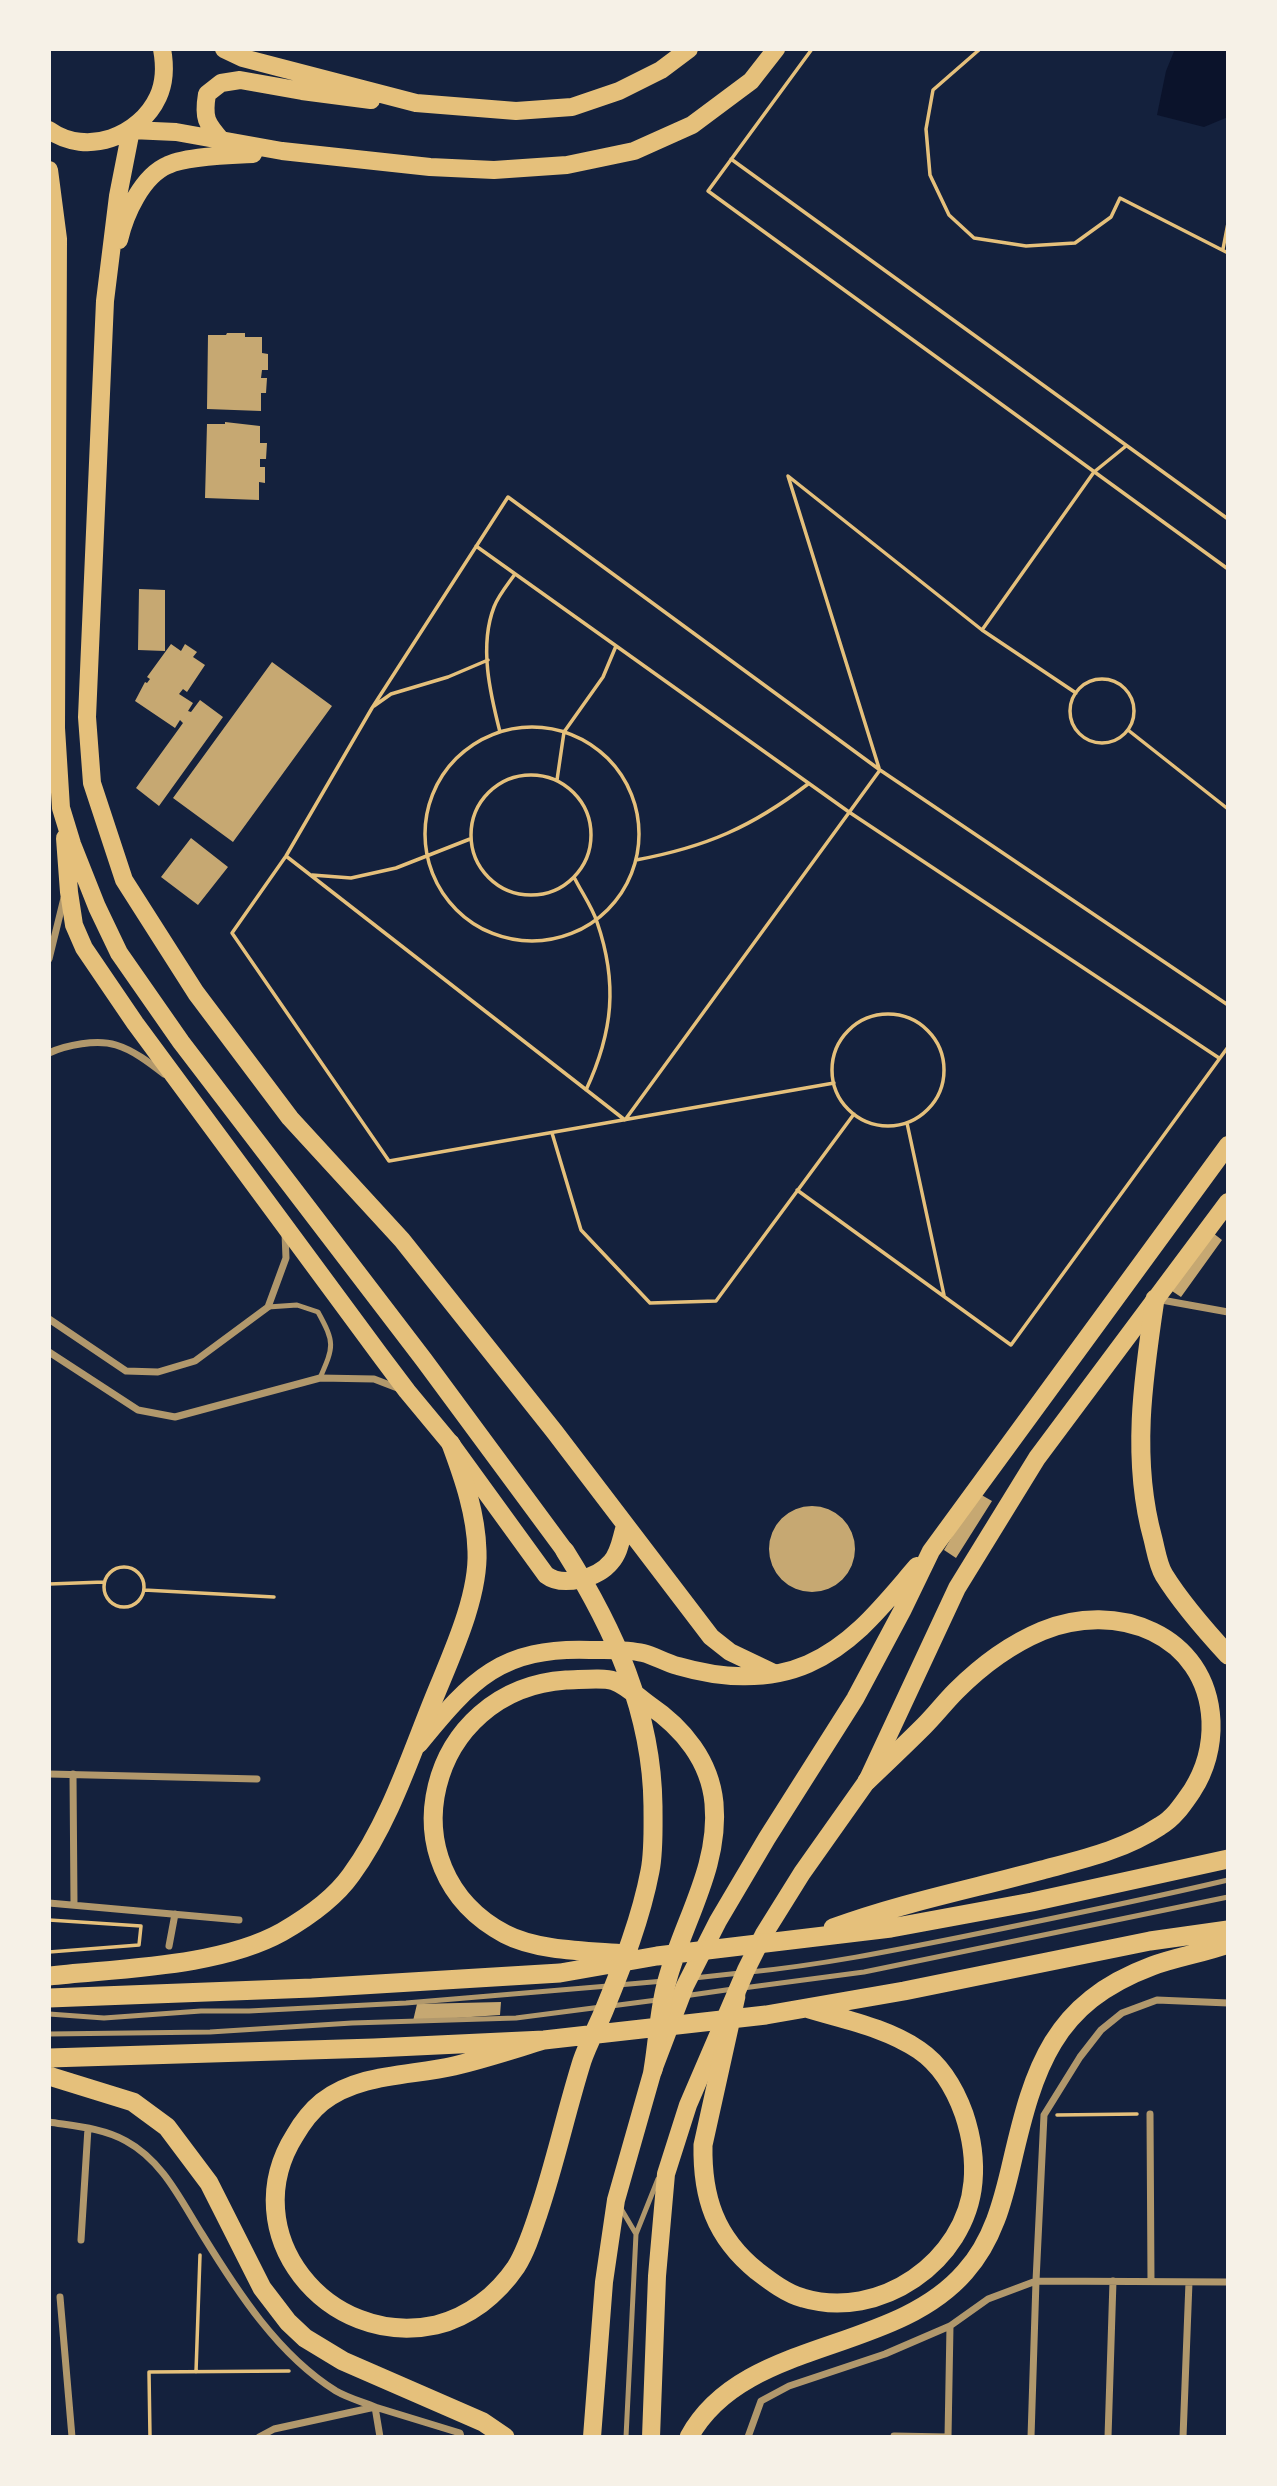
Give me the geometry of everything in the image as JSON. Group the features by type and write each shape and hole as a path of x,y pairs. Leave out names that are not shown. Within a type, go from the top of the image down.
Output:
{"highway":[{"path":"1155,1299 1145,1365 1140,1428 1144,1508 1163,1573 1195,1619 1228,1655"},
{"path":"49,1976 190,1961 239,1949 280,1933 321,1907 350,1877 371,1843 413,1752 470,1600 477,1552 470,1496 451,1444"},
{"path":"544,2040 452,2067 364,2082 323,2102 303,2122 279,2165 274,2186 275,2216 286,2250 302,2278 321,2298 344,2312 379,2326 415,2328 460,2318 498,2290 516,2266 527,2244 547,2186 583,2057 602,2016 634,1932 651,1868 651,1766 642,1718 628,1671 608,1624 565,1550"},
{"path":"805,1938 885,1909 992,1884 1102,1853 1146,1835 1163,1825 1181,1807 1200,1778 1212,1744 1210,1703 1200,1674 1183,1651 1164,1638 1142,1627 1116,1619 1086,1620 1044,1630 985,1665 867,1781"},
{"path":"653,2070 667,1981 703,1884 713,1840 714,1800 699,1757 679,1729 614,1680 557,1681 520,1690 497,1702 477,1716 452,1747 438,1786 433,1811 434,1831 449,1879 464,1902 486,1922 506,1935 566,1949 657,1956"},
{"path":"49,1998 312,1988 546,1974 657,1956 891,1928 1032,1902 1222,1859"},
{"path":"49,2058 544,2040 806,2008 972,1978 1150,1941 1228,1930"},
{"path":"689,2437 714,2404 764,2370 898,2319 938,2297 965,2273 983,2249 995,2223 1039,2070 1054,2038 1069,2018 1100,1992 1128,1976 1154,1965 1202,1954 1228,1944"},
{"path":"736,1996 704,2145 706,2194 715,2220 729,2243 747,2262 800,2298 841,2304 870,2299 899,2288 923,2273 935,2261 964,2219 973,2182 972,2150 968,2126 957,2095 935,2063 919,2050 868,2026 806,2008"},
{"path":"49,2076 133,2102 167,2127 209,2183 262,2288 281,2314 304,2338 365,2371 483,2421 505,2437"}],"main road":[{"path":"49,130 72,140 92,142 112,139 131,130 147,115 159,95 164,73 162,49"},
{"path":"224,49 243,58 416,103"},
{"path":"222,141 208,125 204,112 207,94 221,83 240,80 355,99 516,111 572,107 619,91 661,70 689,49"},
{"path":"131,130 176,132 282,151 430,167 494,170 567,164 634,151 692,125 751,81 776,49"},
{"path":"131,130 118,196 105,301 87,717 92,783 124,880 196,993 290,1118 402,1240 554,1431 711,1637 730,1652 774,1674"},
{"path":"105,301 121,232 148,180 168,165 205,158 282,151"},
{"path":"49,170 58,239 56,727 61,808 97,907 119,953 181,1042 565,1550"},
{"path":"65,820 68,881 74,925 84,948 407,1391 451,1444 546,1575 553,1580 574,1580 597,1573 618,1552 625,1526"},
{"path":"413,1752 451,1703 469,1685 494,1669 535,1653 569,1649 642,1653 679,1666 731,1678 774,1674 805,1666 847,1642 864,1628 931,1550 1228,1145"},
{"path":"651,2437 657,2276 666,2174 688,2105 764,1934 867,1781 957,1588 1037,1458 1228,1202"},
{"path":"592,2437 604,2283 616,2200 653,2070 685,1986 718,1921 767,1838 855,1699 931,1550"}],"street":[{"path":"49,958 68,881"},
{"path":"49,1053 61,1047 80,1044 114,1044 143,1058 184,1088"},
{"path":"49,1319 126,1371 158,1372 195,1361 268,1307 285,1258 285,1225"},
{"path":"1155,1299 1228,1312"},
{"path":"49,1352 138,1410 175,1417 320,1378 374,1379 407,1391"},
{"path":"49,1774 257,1779"},
{"path":"73,1774 74,1904"},
{"path":"49,1903 239,1920"},
{"path":"169,1946 175,1914"},
{"path":"1031,2437 1044,2115 1080,2057 1101,2030 1122,2013 1157,2000 1228,2003"},
{"path":"1150,2113 1151,2281"},
{"path":"49,2122 88,2128 125,2140 148,2156 178,2193 231,2280 281,2344 312,2372 337,2391 375,2407 460,2435"},
{"path":"81,2240 88,2128"},
{"path":"748,2437 761,2401 789,2386 885,2354 950,2326 988,2299 1036,2281 1228,2282"},
{"path":"1108,2437 1113,2281"},
{"path":"1183,2437 1189,2282"},
{"path":"60,2297 72,2437"},
{"path":"894,2436 948,2437 950,2326"},
{"path":"259,2437 274,2428 375,2407"},
{"path":"375,2407 380,2437"}],"lane":[{"path":"268,1307 297,1305 318,1312 329,1332 332,1350 320,1378"},
{"path":"49,2014 104,2018 201,2011 406,2003 788,1968 874,1954 1121,1905 1228,1880"},
{"path":"49,2034 210,2032 352,2023 516,2018 864,1972 1228,1897"},
{"path":"626,2437 636,2234 688,2105"},
{"path":"616,2200 636,2234"}],"path":[{"path":"811,49 708,191 1228,569"},
{"path":"979,49 933,90 926,129 930,175 949,215 974,238 1026,246 1075,243 1111,218 1120,198 1228,253"},
{"path":"731,159 1228,519"},
{"path":"1223,249 1228,223"},
{"path":"982,630 1094,472 1126,446"},
{"path":"880,770 788,476 982,630 1076,693"},
{"path":"834,1083 390,1161 232,933 286,856 372,708 508,497 880,770 1228,1005"},
{"path":"476,546 849,812 1219,1058"},
{"path":"500,732 491,694 487,640 494,606 515,574"},
{"path":"557,780 564,732 603,677 616,646"},
{"path":"372,708 391,694 448,677 488,660"},
{"path":"1110,680 1119,684 1127,691 1134,709 1128,730 1120,737 1099,743 1088,740 1079,733 1070,714 1076,693 1091,681 1110,680"},
{"path":"514,727 548,727 581,738 609,758 630,789 639,824 636,860 622,894 596,920 564,937 528,942 492,934 461,915 439,888 427,856 425,821 435,788 454,759 481,738 500,732 514,727"},
{"path":"1128,730 1228,809"},
{"path":"625,1120 880,770"},
{"path":"537,775 557,780 573,791 584,806 591,824 591,844 586,862 575,878 559,889 541,895 522,895 503,889 487,876 475,859 471,839 473,818 482,799 497,785 516,776 537,775"},
{"path":"636,860 678,853 719,839 756,820 809,783"},
{"path":"310,875 351,878 396,868 471,839"},
{"path":"286,856 625,1120"},
{"path":"575,878 596,920 609,969 610,1018 598,1065 586,1090"},
{"path":"879,1014 897,1014 915,1020 930,1031 940,1047 944,1065 943,1083 935,1100 923,1114 906,1123 888,1126 870,1123 854,1114 841,1100 834,1083 833,1065 837,1047 847,1031 862,1020 879,1014"},
{"path":"797,1190 1011,1345 1228,1047"},
{"path":"552,1133 581,1230 650,1303 716,1301 854,1114"},
{"path":"906,1123 944,1297"},
{"path":"124,1566 137,1572 144,1590 138,1602 132,1606 120,1607 108,1601 103,1589 111,1571 124,1566"},
{"path":"49,1584 104,1582"},
{"path":"144,1590 274,1597"},
{"path":"49,1920 141,1926 139,1945 49,1952"},
{"path":"1044,2115 1150,2113"},
{"path":"196,2372 200,2232"},
{"path":"150,2437 149,2372 312,2372"}],"water":[{"path":"1175,49 1228,49 1228,117 1204,127 1157,115 1166,71"}],"building":[{"path":"227,333 262,337 262,353 268,354 268,370 262,370 261,378 267,378 266,393 261,393 261,411 207,409 208,335"},
{"path":"225,422 260,426 260,443 267,443 266,459 260,459 260,467 265,467 265,483 259,482 259,500 205,498 207,424"},
{"path":"139,589 165,590 165,651 138,650"},
{"path":"171,644 181,651 185,644 197,652 193,657 205,665 187,692 183,689 179,694 193,703 188,711 191,712 200,700 223,717 159,806 136,788 183,723 180,720 175,728 135,701 145,682 150,679 147,677"},
{"path":"272,662 332,706 233,842 173,798"},
{"path":"191,838 228,867 198,905 161,877"},
{"path":"1213,1233 1222,1240 1181,1297 1172,1291"},
{"path":"978,1493 992,1501 956,1558 944,1550"},
{"path":"812,1506 836,1513 848,1525 855,1549 848,1573 836,1585 812,1592 788,1585 776,1573 769,1549 776,1525 788,1513"},
{"path":"501,2002 500,2015 413,2021 417,2004"}]}
